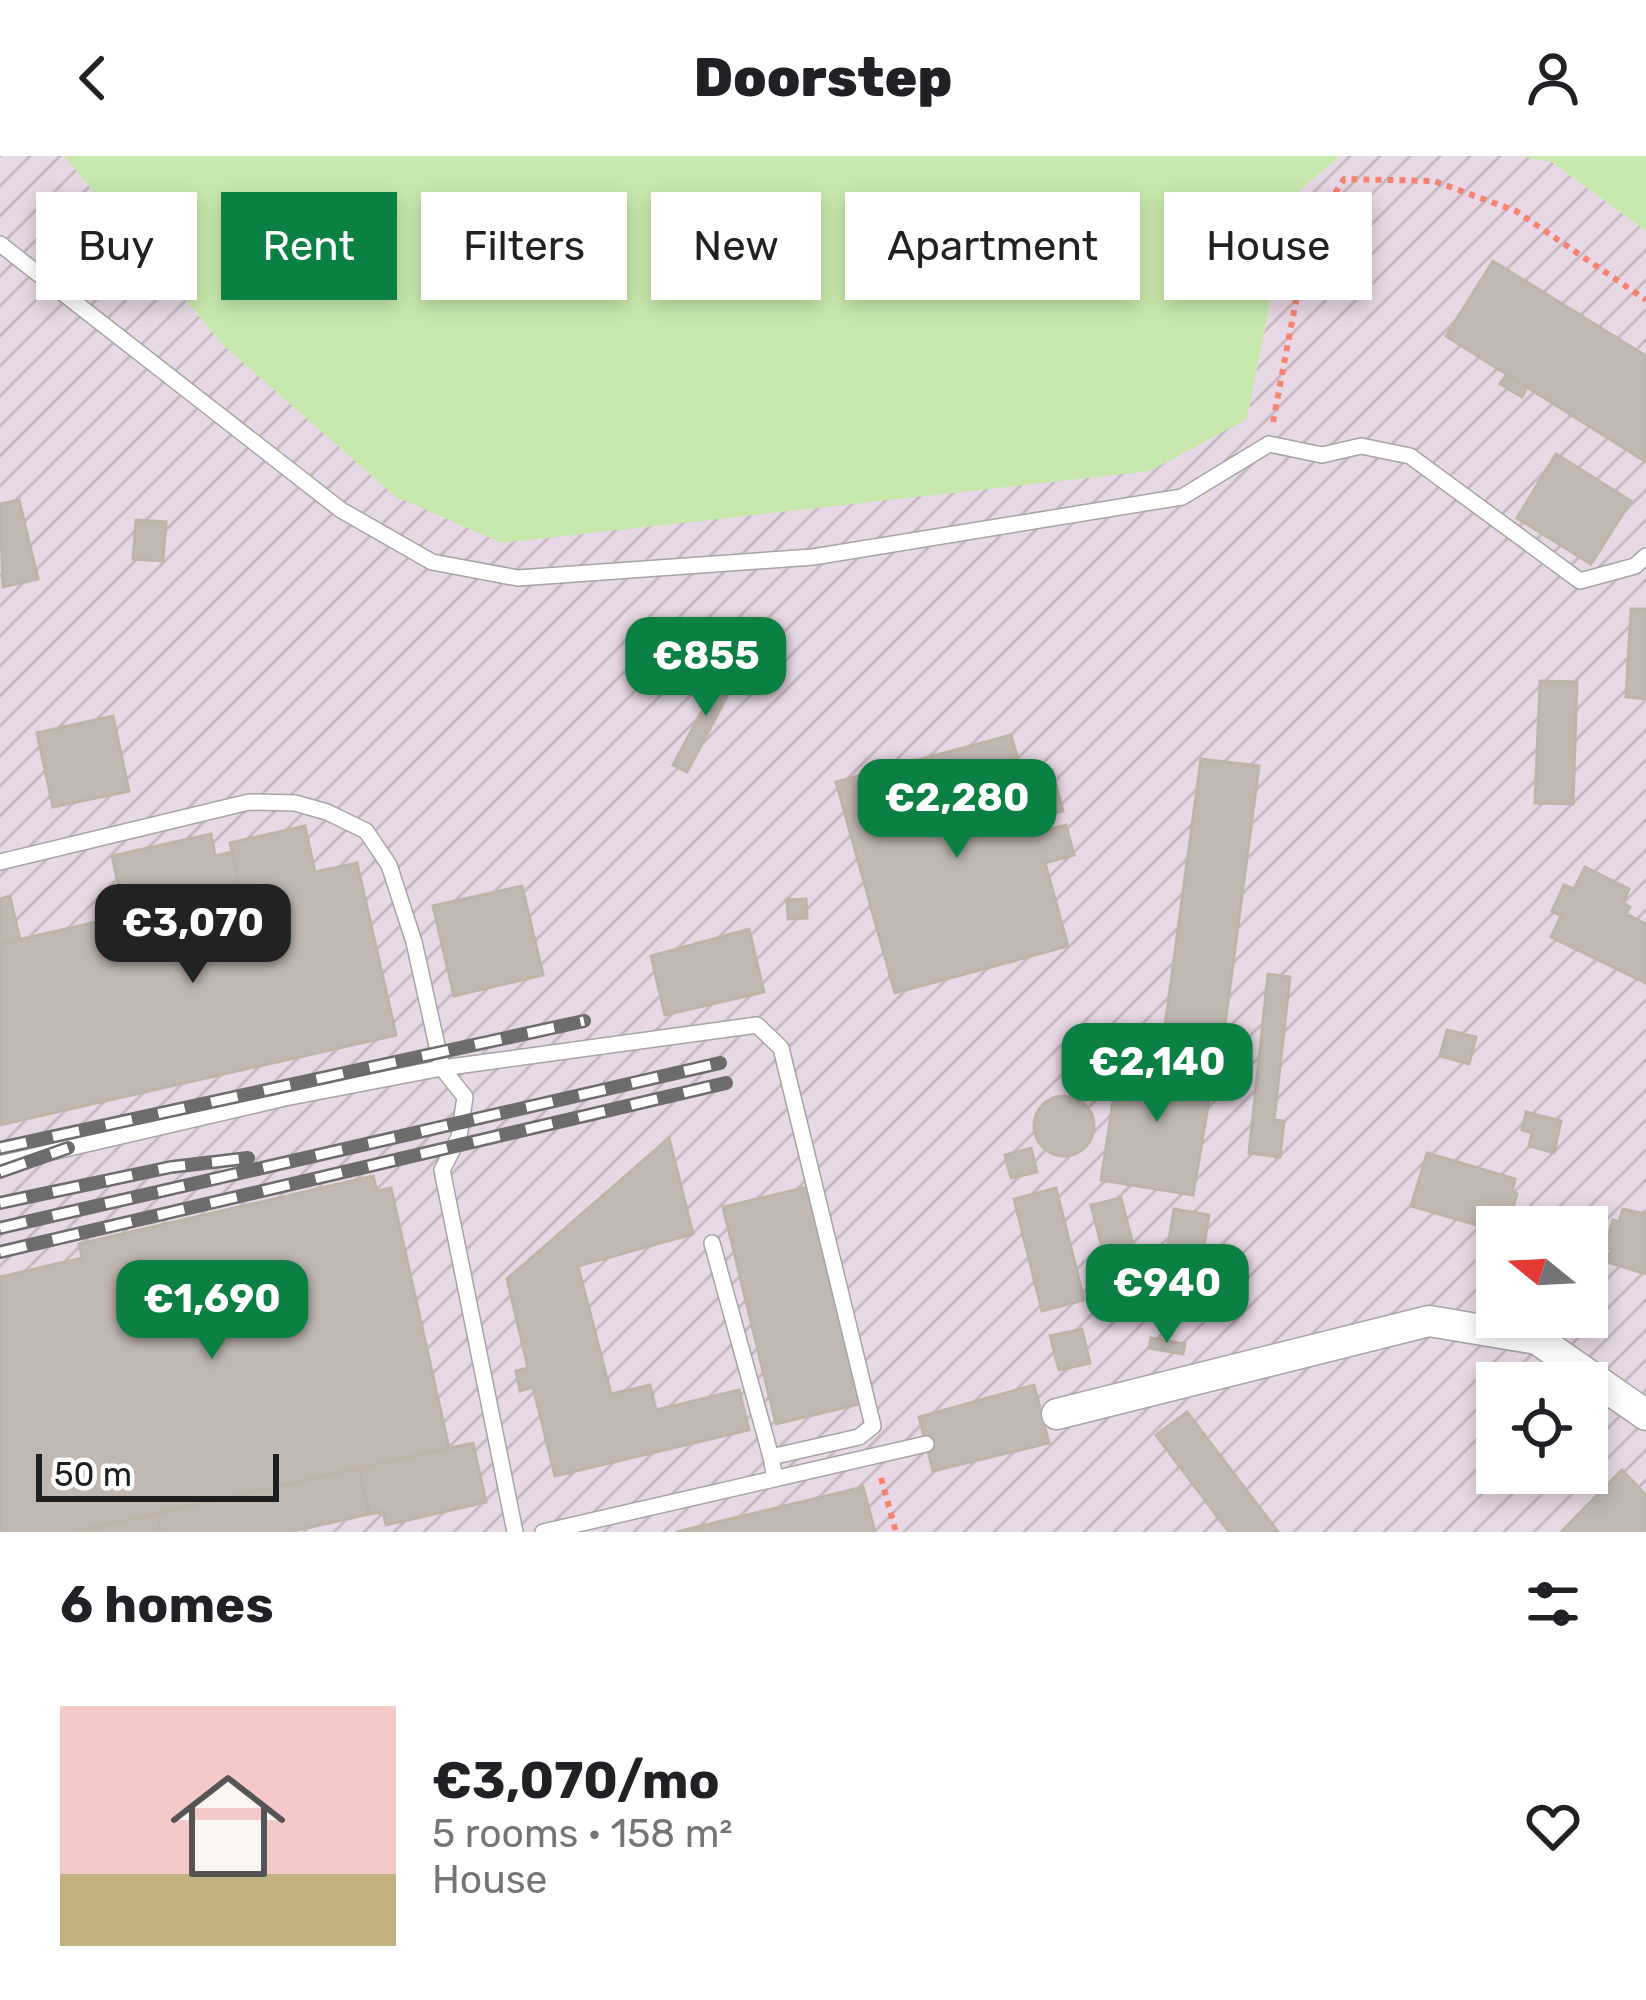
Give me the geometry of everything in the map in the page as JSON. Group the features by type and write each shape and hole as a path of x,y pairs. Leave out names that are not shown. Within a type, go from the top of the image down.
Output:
{"street":[{"path":"1050,1415 1429,1321 1537,1340 1646,1415"}],"lane":[{"path":"0,244 340,510 433,562 518,578 812,557 1182,497 1269,444 1322,455 1361,446 1410,456 1580,581 1635,566 1646,556"},
{"path":"0,862 248,802 295,803 366,831 389,865 414,942 442,1068 464,1097 459,1137 442,1170 515,1532"},
{"path":"0,1164 285,1098 442,1068 757,1024 782,1048 873,1426 860,1437 771,1457"},
{"path":"712,1243 775,1479"},
{"path":"543,1532 926,1444"}],"path":[{"path":"1269,444 1308,237 1345,179 1434,182 1516,211 1646,299"},
{"path":"875,1456 896,1532"}],"shaded area":[{"path":"0,156 64,156 94,192 36,192 36,300 185,300 224,346 1247,419 1271,300 1372,300 1372,192 1298,192 1340,156 1518,156 1552,162 1646,231 1646,1532 0,1532"}],"green space":[{"path":"64,156 1340,156 1298,192 1164,192 1164,300 1271,300 1247,419 1150,471 502,543 396,497 224,346 185,300 197,300 197,192 94,192"},
{"path":"1518,156 1646,156 1646,231 1552,162"}],"building":[{"path":"1493,261 1646,356 1646,462 1446,336"},
{"path":"1507,374 1527,387 1522,397 1500,384"},
{"path":"1556,454 1631,501 1591,564 1517,518"},
{"path":"19,500 38,579 3,587 0,504"},
{"path":"136,520 166,522 163,561 133,559"},
{"path":"1631,609 1646,609 1646,699 1626,697"},
{"path":"721,665 739,674 687,772 673,765 721,676 717,673"},
{"path":"1540,681 1577,682 1573,804 1535,803"},
{"path":"113,716 129,791 53,807 37,733"},
{"path":"1011,735 1023,778 1052,770 1063,811 1034,819 1038,833 1066,825 1074,855 1045,863 1068,946 895,993 836,782"},
{"path":"1201,759 1259,766 1221,1055 1162,1048"},
{"path":"305,826 315,872 357,863 396,1035 0,1125 0,944 240,889 230,843"},
{"path":"211,834 215,856 232,852 240,889 125,915 112,856"},
{"path":"1585,867 1629,889 1623,903 1630,907 1626,914 1646,924 1646,983 1551,937 1561,916 1552,911 1564,885 1574,889"},
{"path":"522,886 543,975 454,996 433,906"},
{"path":"10,896 20,940 0,944 0,899"},
{"path":"806,899 807,918 788,919 787,900"},
{"path":"749,929 764,992 665,1015 651,956"},
{"path":"1268,974 1290,977 1274,1120 1284,1121 1280,1157 1249,1153"},
{"path":"1447,1030 1476,1037 1469,1064 1440,1056"},
{"path":"1120,1056 1214,1071 1193,1195 1101,1180"},
{"path":"1064,1096 1085,1105 1094,1126 1085,1147 1064,1156 1043,1147 1034,1126 1043,1105"},
{"path":"1526,1112 1561,1121 1554,1153 1529,1146 1532,1133 1522,1130"},
{"path":"669,1138 693,1234 578,1266 611,1394 650,1385 656,1410 739,1390 749,1430 555,1476 533,1387 520,1391 516,1371 528,1368 507,1279"},
{"path":"1031,1148 1037,1172 1011,1178 1005,1155"},
{"path":"1427,1153 1515,1179 1513,1206 1476,1206 1476,1225 1411,1206"},
{"path":"373,1176 377,1191 391,1188 449,1448 74,1532 0,1532 0,1277 82,1258 79,1244"},
{"path":"807,1187 860,1404 776,1424 723,1207"},
{"path":"1056,1188 1084,1300 1042,1311 1014,1199"},
{"path":"1121,1198 1135,1252 1105,1259 1091,1205"},
{"path":"1174,1209 1209,1215 1199,1276 1164,1270"},
{"path":"1623,1209 1646,1214 1646,1274 1608,1262 1608,1237 1613,1220 1619,1222"},
{"path":"1082,1329 1090,1363 1059,1370 1050,1336"},
{"path":"1151,1338 1185,1344 1183,1354 1149,1348"},
{"path":"1034,1385 1049,1443 933,1471 919,1417"},
{"path":"1187,1412 1278,1532 1229,1532 1156,1435"},
{"path":"473,1443 486,1502 386,1525 383,1512 369,1514 359,1468"},
{"path":"359,1468 369,1514 289,1532 161,1532 157,1514"},
{"path":"1622,1470 1646,1495 1646,1532 1561,1532 1598,1494 1608,1494 1608,1484"},
{"path":"863,1487 875,1532 676,1532"},
{"path":"157,1514 161,1532 74,1532"}],"railway":[{"path":"0,1148 584,1021"},
{"path":"0,1228 720,1063"},
{"path":"0,1252 726,1083"},
{"path":"0,1172 68,1148"},
{"path":"0,1203 171,1167 248,1158"}]}
